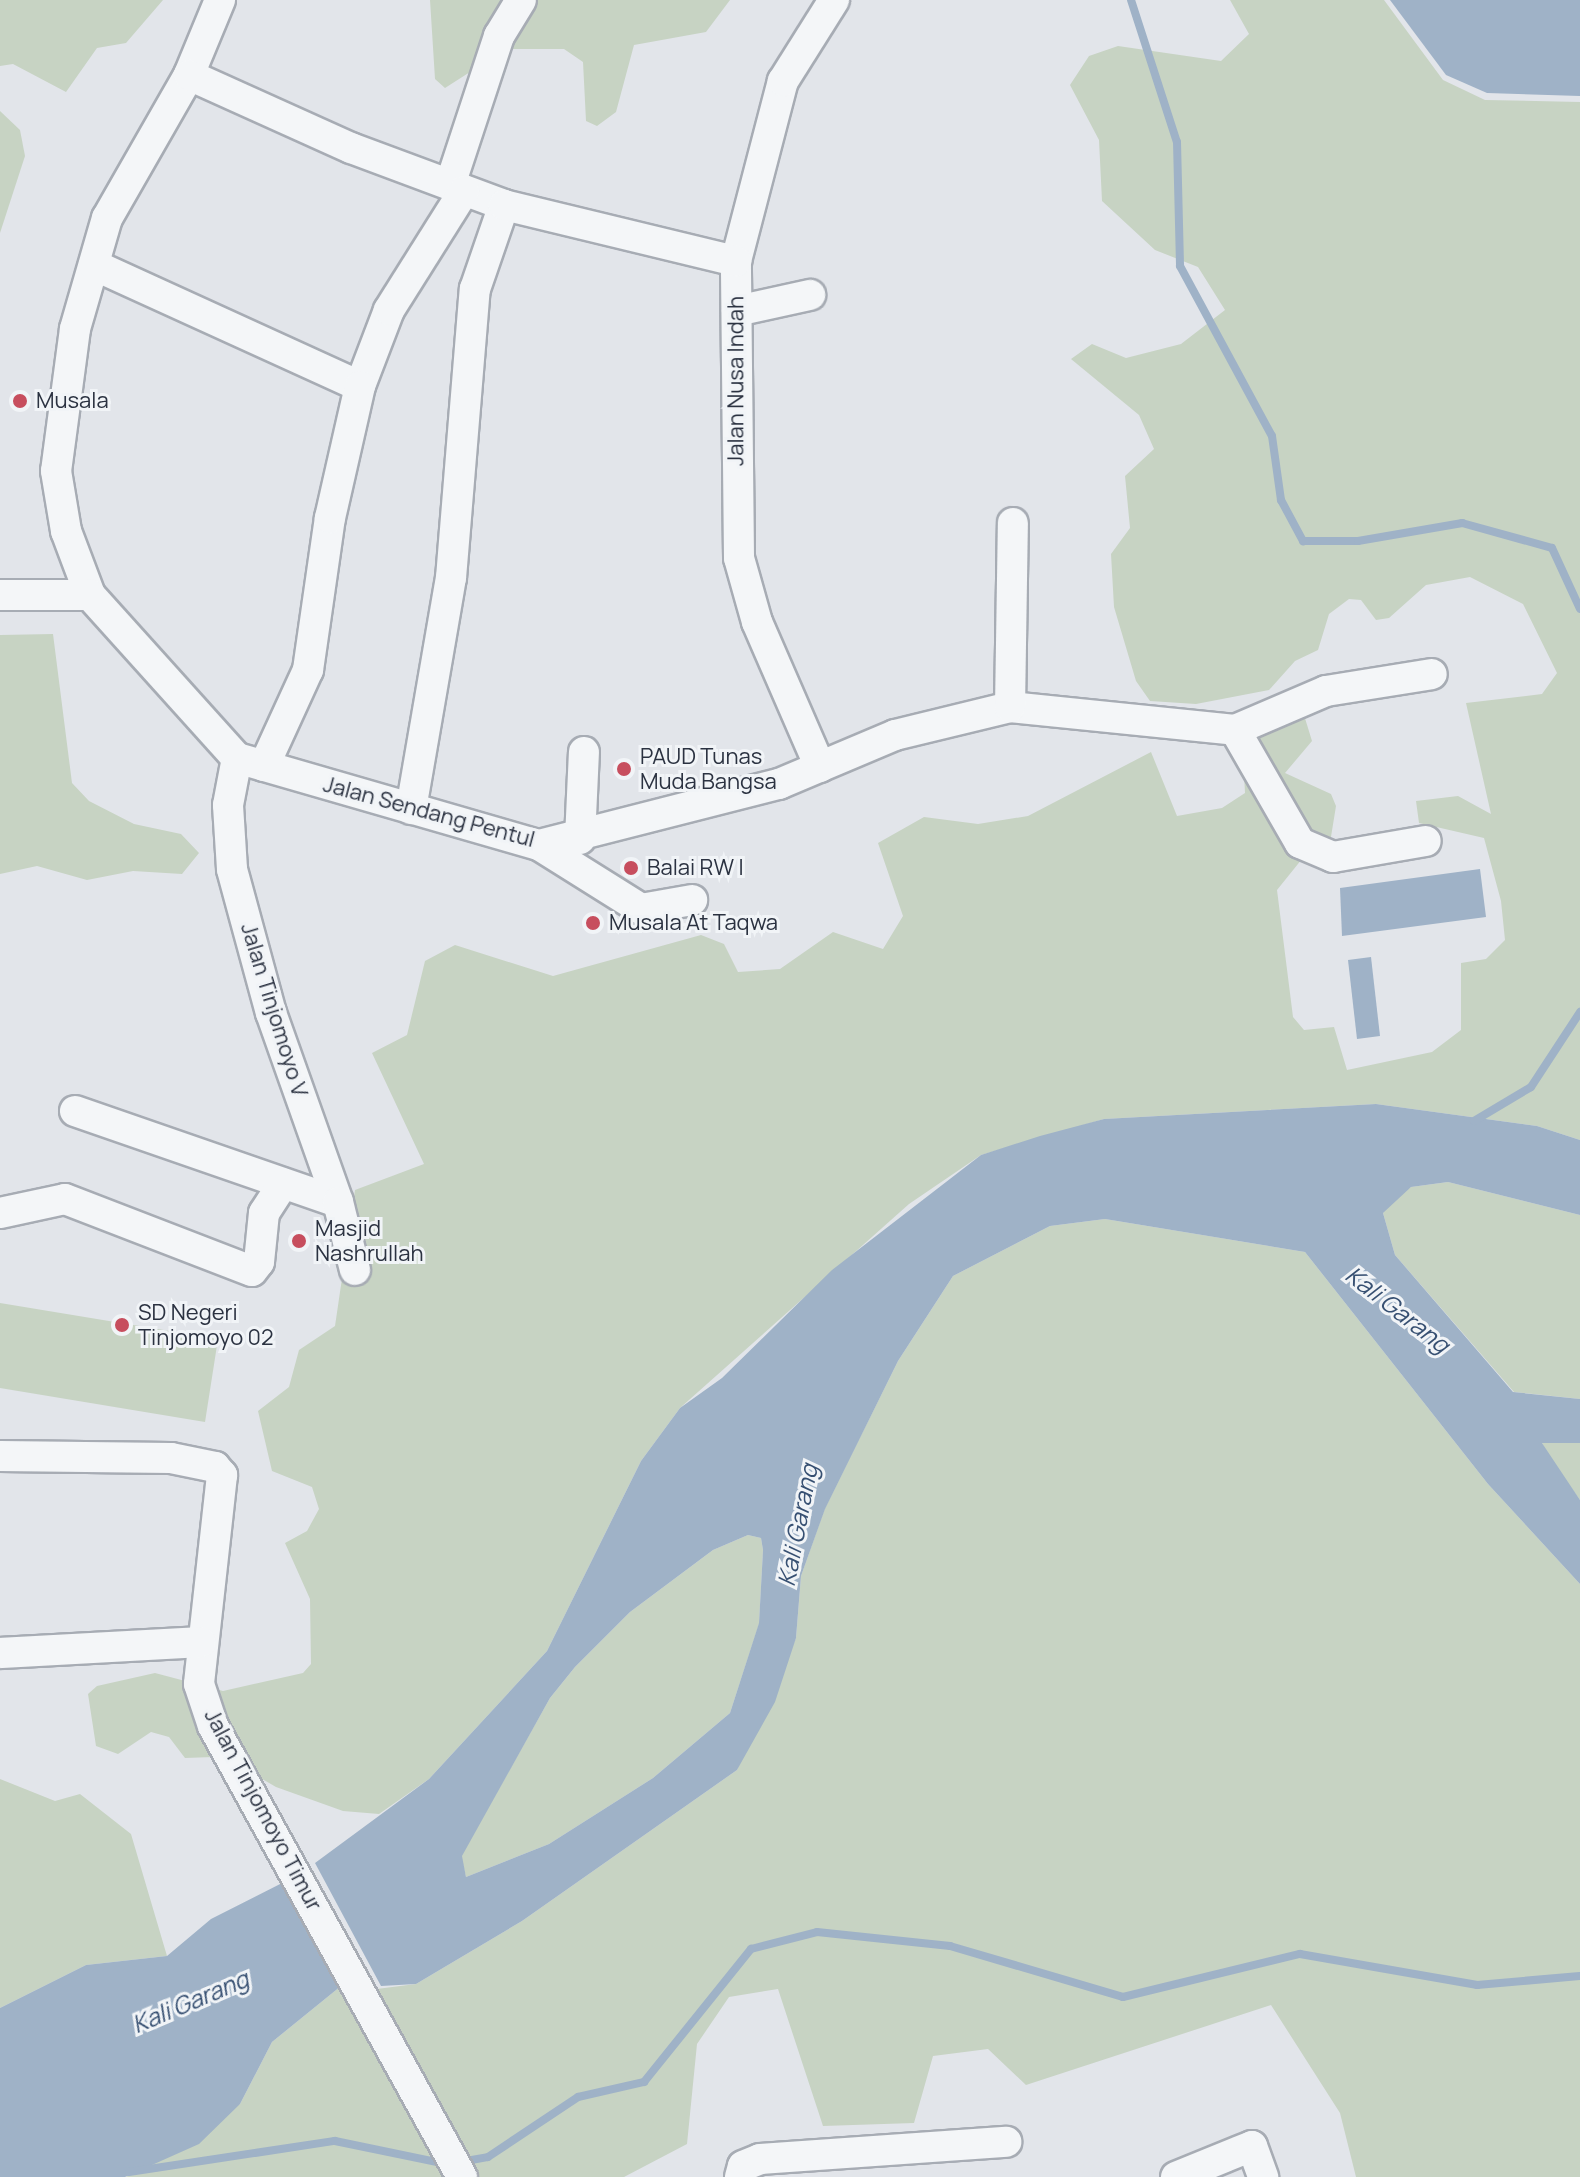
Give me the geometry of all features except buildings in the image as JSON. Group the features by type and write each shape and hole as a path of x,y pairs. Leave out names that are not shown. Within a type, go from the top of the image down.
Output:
{"street":[{"path":"220,0 189,75 124,179 94,265 58,414 56,471 66,531 90,595 251,762"},
{"name":"Jalan Tinjomoyo V","path":"355,1270 338,1202 271,1013 232,869 228,805 308,670 330,518 360,386 389,310 457,188 499,36 521,0"},
{"name":"Jalan Nusa Indah","path":"820,767 757,622 739,558 736,261 783,81 834,0"},
{"path":"189,75 504,205 736,261"},
{"path":"411,809 451,578 475,289 504,205"},
{"path":"94,265 360,386"},
{"path":"737,311 810,295"},
{"path":"1010,707 1013,523"},
{"path":"0,595 90,595"},
{"name":"Jalan Sendang Pentul","path":"251,762 539,845 580,839 820,767 916,728 1010,707 1235,730 1326,691 1432,674"},
{"path":"1235,730 1300,843 1333,857 1426,841"},
{"path":"580,839 584,752"},
{"path":"539,845 641,909 692,900"},
{"path":"75,1111 338,1202"},
{"path":"0,1213 65,1199 252,1271 259,1262 264,1213 283,1184"},
{"path":"0,1456 162,1457 215,1467 224,1485 201,1642 0,1653"},
{"name":"Jalan Tinjomoyo Timur","path":"201,1642 199,1684 213,1726 459,2165"},
{"path":"750,2168 1006,2142"},
{"path":"1176,2177 1252,2146 1263,2177"}],"green space":[{"path":"0,0 163,0 126,43 97,48 66,92 13,64 0,66"},
{"path":"430,0 730,0 706,32 634,45 616,112 597,126 586,121 583,62 564,49 506,49 445,88 435,79"},
{"path":"1230,0 1384,0 1443,80 1485,100 1580,102 1580,1140 1537,1126 1376,1104 1104,1119 981,1155 909,1204 680,1408 641,1461 547,1651 429,1779 379,1814 343,1811 276,1787 252,1773 241,1756 185,1758 169,1737 151,1732 118,1754 96,1746 88,1694 97,1686 155,1673 223,1691 303,1673 311,1664 310,1599 285,1543 307,1531 319,1509 312,1487 272,1471 258,1411 289,1387 299,1350 335,1326 355,1190 424,1164 372,1053 407,1035 425,961 455,945 553,976 701,935 724,944 738,972 780,969 833,932 883,949 903,916 878,843 924,817 978,824 1028,816 1151,752 1177,816 1222,808 1245,793 1242,734 1304,715 1312,741 1285,773 1331,794 1336,806 1330,843 1306,854 1277,890 1293,1017 1304,1030 1334,1027 1347,1070 1432,1052 1461,1030 1461,963 1486,959 1505,940 1501,901 1484,838 1419,823 1416,801 1458,796 1491,814 1466,703 1542,694 1557,673 1523,604 1470,577 1426,585 1389,618 1376,620 1361,600 1349,599 1329,614 1318,650 1295,661 1269,690 1196,704 1150,701 1136,681 1114,607 1111,554 1130,528 1125,476 1154,449 1139,415 1071,359 1092,344 1126,358 1181,344 1225,310 1198,267 1155,250 1102,201 1099,140 1070,85 1089,56 1118,46 1221,61 1249,34"},
{"path":"0,111 20,130 25,156 0,233"},
{"path":"53,634 72,783 89,801 134,824 181,834 199,853 182,874 133,871 87,880 37,866 0,874 0,635"},
{"path":"1448,1182 1580,1215 1580,1399 1514,1392 1395,1255 1383,1213 1391,1201 1411,1187"},
{"path":"1105,1219 1305,1252 1488,1484 1580,1584 1580,2177 1356,2177 1340,2113 1271,2005 1026,2085 988,2049 933,2056 914,2123 823,2126 778,1989 729,1997 697,2044 687,2144 624,2177 126,2177 240,2104 272,2042 341,1986 353,1992 416,1984 522,1921 737,1770 796,1638 801,1576 825,1508 898,1361 953,1276 1050,1226"},
{"path":"0,1303 218,1339 205,1422 0,1388"},
{"path":"1542,1443 1580,1443 1580,1500 1547,1455"},
{"path":"748,1535 761,1538 763,1550 759,1624 730,1713 653,1778 549,1844 466,1877 461,1856 550,1698 575,1667 630,1612 713,1550"},
{"path":"0,1779 55,1801 80,1794 131,1834 167,1956 86,1965 0,2008"}],"water":[{"path":"1390,0 1580,0 1580,96 1487,93 1446,75"},
{"path":"1480,869 1486,917 1342,936 1340,888"},
{"path":"1371,957 1380,1036 1357,1039 1348,960"},
{"name":"Kali Garang","path":"1376,1104 1537,1126 1580,1140 1580,1215 1448,1182 1411,1187 1383,1213 1395,1255 1513,1392 1580,1399 1580,1443 1542,1443 1580,1500 1580,1584 1488,1484 1305,1252 1105,1219 1050,1226 953,1276 898,1361 825,1509 801,1576 796,1638 775,1702 737,1770 522,1921 416,1984 381,1986 315,1863 429,1779 547,1651 641,1461 680,1408 722,1378 832,1270 981,1155 1104,1119","holes":["748,1535 761,1538 759,1623 730,1713 653,1778 549,1844 466,1877 462,1856 550,1698 575,1667 630,1612 713,1550"]},
{"name":"Kali Garang","path":"292,1878 341,1986 272,2042 240,2104 199,2144 125,2177 0,2177 0,2008 86,1965 167,1956 211,1919"}],"waterway":[{"path":"1131,0 1177,142 1180,266 1272,436 1281,500 1303,541 1358,541 1462,523 1552,548 1580,609"},
{"path":"1474,1121 1531,1087 1580,1012"},
{"path":"460,2162 488,2157 578,2097 644,2082 751,1949 817,1932 950,1946 1123,1997 1300,1954 1477,1985 1580,1976"},
{"path":"129,2172 335,2141 446,2164"}],"place":[{"name":"Musala","path":"20,401"},
{"name":"PAUD Tunas Muda Bangsa","path":"624,769"},
{"name":"Balai RW I","path":"631,868"},
{"name":"Musala At Taqwa","path":"593,923"},
{"name":"Masjid Nashrullah","path":"299,1241"},
{"name":"SD Negeri Tinjomoyo 02","path":"122,1325"}]}
